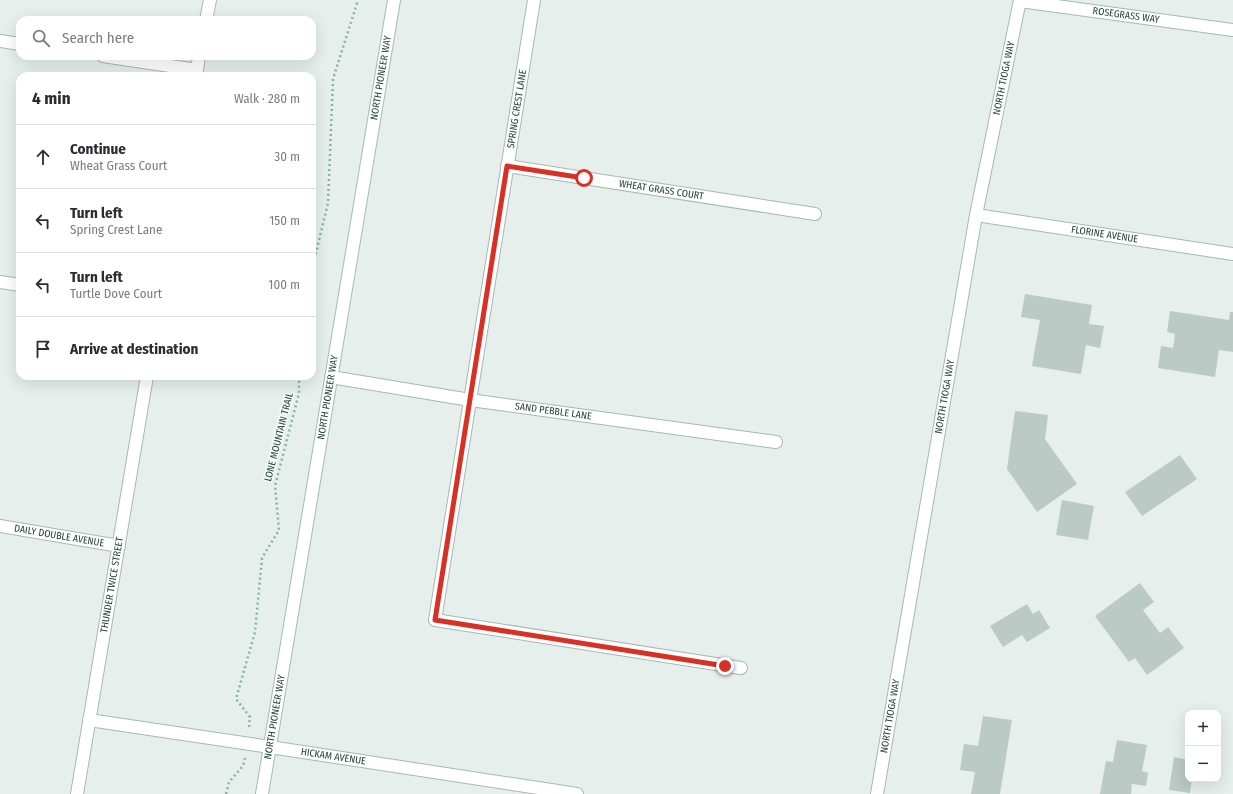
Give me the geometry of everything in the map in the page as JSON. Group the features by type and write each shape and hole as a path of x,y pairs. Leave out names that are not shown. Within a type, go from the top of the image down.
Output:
{"street":[{"path":"207,16 210,0"},
{"name":"NORTH PIONEER WAY","path":"262,794 394,0"},
{"name":"SPRING CREST LANE","path":"534,0 435,620 741,668"},
{"name":"ROSEGRASS WAY","path":"1020,1 1233,30"},
{"name":"NORTH TIOGA WAY","path":"877,794 976,215 1020,1"},
{"path":"0,41 16,43"},
{"path":"130,60 197,70 198,60"},
{"name":"WHEAT GRASS COURT","path":"507,166 815,214"},
{"name":"FLORINE AVENUE","path":"976,215 1233,254"},
{"path":"0,282 16,284"},
{"name":"SAND PEBBLE LANE","path":"331,377 470,400 776,442"},
{"name":"THUNDER TWICE STREET","path":"77,794 146,380"},
{"name":"DAILY DOUBLE AVENUE","path":"0,526 119,546"},
{"name":"HICKAM AVENUE","path":"89,720 577,794"}],"path":[{"path":"316,252 328,203 333,79 358,0"},
{"name":"LONE MOUNTAIN TRAIL","path":"226,794 229,782 243,766 250,717 236,699 255,632 262,558 279,530 275,486 299,393 299,380"}],"building":[{"path":"1025,294 1092,305 1089,324 1104,326 1100,348 1086,345 1081,374 1032,366 1040,320 1021,317"},
{"path":"1170,311 1229,320 1230,312 1233,312 1233,352 1219,350 1215,377 1158,368 1161,346 1173,348 1175,334 1167,332"},
{"path":"1015,411 1048,415 1045,439 1077,484 1037,512 1007,469"},
{"path":"1180,455 1197,479 1142,516 1125,492"},
{"path":"1062,500 1094,506 1088,540 1056,535"},
{"path":"1140,583 1154,602 1143,610 1160,633 1168,627 1184,648 1147,675 1135,658 1129,662 1095,616"},
{"path":"1027,604 1033,614 1039,610 1050,628 1027,642 1022,635 1003,647 990,626"},
{"path":"983,716 1012,720 1000,794 971,794 975,772 960,770 964,744 978,746"},
{"path":"1117,740 1147,745 1142,771 1148,773 1146,786 1132,784 1131,794 1100,794 1106,761 1113,762"},
{"path":"1174,757 1185,759 1185,782 1192,782 1190,793 1169,790"}],"route":[{"path":"584,178 507,166 435,620 725,666"}]}
